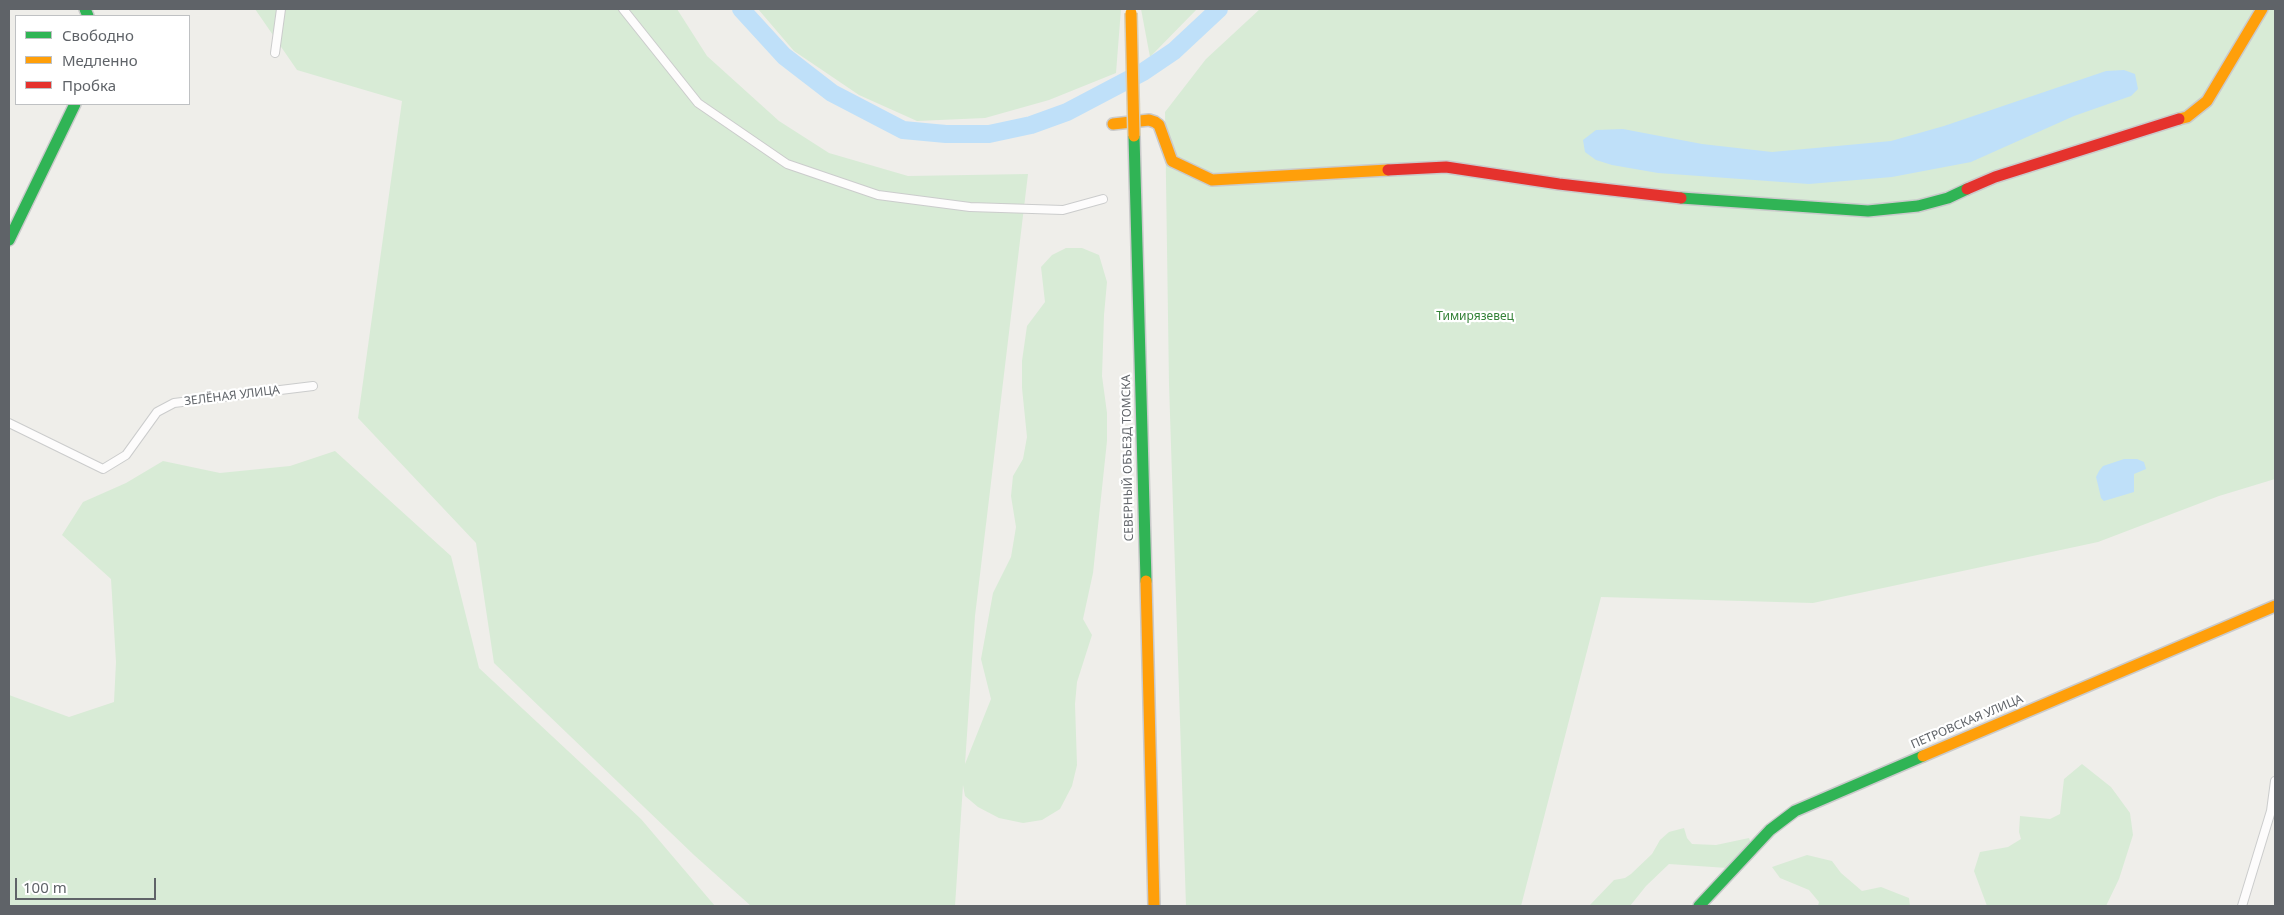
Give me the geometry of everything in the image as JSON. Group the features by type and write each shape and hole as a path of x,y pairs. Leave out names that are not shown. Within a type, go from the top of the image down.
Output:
{"street":[{"path":"275,53 281,9"},
{"path":"623,9 698,103 787,164 878,195 970,207 1063,210 1103,199"},
{"path":"1113,124 1149,120 1155,122 1159,125 1172,161 1177,166 1212,180 1446,167 1559,184 1694,200 1868,211 1918,206 1948,198 1995,177 2187,117 2207,101 2262,9"},
{"name":"СЕВЕРНЫЙ ОБЪЕЗД ТОМСКА","path":"1131,11 1154,906"},
{"path":"9,240 75,105"},
{"name":"ЗЕЛЁНАЯ УЛИЦА","path":"9,423 103,469 126,455 157,412 174,403 313,386"},
{"name":"ПЕТРОВСКАЯ УЛИЦА","path":"1700,906 1770,830 1795,811 2275,606"},
{"path":"2242,906 2271,811 2275,782"}],"green space":[{"path":"255,9 677,9 707,56 779,121 829,153 908,176 1028,174 975,616 965,764 991,699 981,659 993,593 1011,557 1016,527 1011,496 1013,476 1023,459 1027,437 1022,388 1022,361 1027,326 1045,302 1041,267 1052,255 1066,248 1082,248 1099,255 1107,282 1102,376 1107,413 1107,441 1093,573 1083,619 1092,635 1077,682 1075,704 1077,765 1072,786 1060,809 1042,820 1023,823 999,818 978,807 965,796 963,785 955,906 751,906 694,855 494,663 476,543 358,418 402,101 297,70"},
{"path":"758,9 1121,9 1116,73 1049,100 985,118 917,121 859,95 794,51"},
{"path":"1141,9 1197,9 1150,57"},
{"name":"Тимирязевец","path":"1260,9 2275,9 2275,479 2219,496 2098,542 1813,603 1601,597 1521,906 1186,906 1169,384 1165,112 1206,59"},
{"path":"335,451 451,556 479,668 641,819 715,906 9,906 9,695 69,717 114,702 116,662 111,579 62,535 83,502 126,483 163,461 220,473 290,466"},
{"path":"2082,764 2111,787 2130,813 2133,835 2119,879 2106,906 1987,906 1974,871 1980,852 2008,847 2021,839 2019,832 2020,816 2050,819 2060,814 2064,779"},
{"path":"1684,828 1687,838 1692,844 1716,845 1749,838 1751,843 1727,868 1669,864 1646,886 1630,906 1589,906 1614,880 1625,878 1631,874 1652,854 1660,840 1669,832"},
{"path":"1807,855 1832,861 1841,873 1862,891 1881,887 1909,898 1910,906 1818,906 1819,902 1809,890 1780,878 1772,867"}],"water":[{"path":"2124,70 2135,74 2138,89 2131,96 2074,116 1971,162 1892,177 1809,184 1658,173 1612,165 1596,160 1585,152 1583,140 1596,130 1623,129 1702,144 1772,152 1891,141 1944,126 2106,71"},
{"path":"2124,459 2137,459 2144,462 2146,469 2134,474 2134,492 2104,501 2101,498 2096,477 2103,466"}],"waterway":[{"path":"741,9 784,56 832,93 903,130 946,134 989,134 1031,125 1067,112 1143,72 1174,51 1219,9"}],"traffic: fast":[{"path":"85,9 88,15"},
{"path":"9,240 75,105"},
{"path":"1134,136 1146,581"},
{"path":"1681,198 1868,211 1918,206 1948,198 1967,189"},
{"path":"1699,906 1770,830 1795,811 1923,756"}],"traffic: slow":[{"path":"2179,119 2187,117 2207,101 2262,9"},
{"path":"1131,13 1134,136"},
{"path":"1113,124 1149,120 1155,122 1159,125 1172,161 1212,180 1388,170"},
{"path":"1146,581 1154,906"},
{"path":"1923,756 2275,606"}],"traffic: jam":[{"path":"1967,189 1995,177 2179,119"},
{"path":"1388,170 1446,167 1559,184 1681,198"}]}
